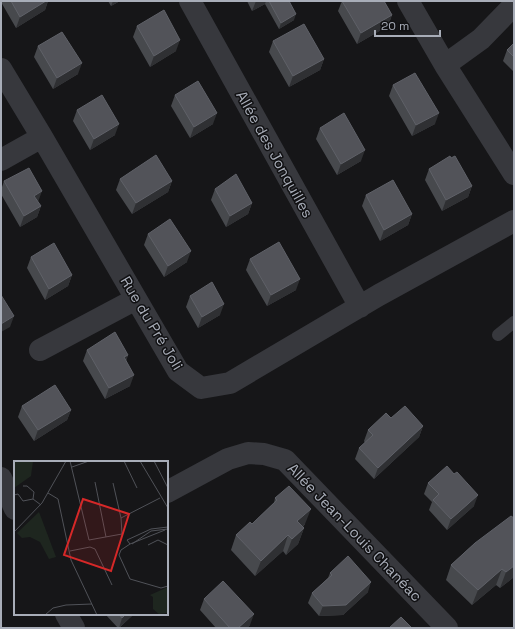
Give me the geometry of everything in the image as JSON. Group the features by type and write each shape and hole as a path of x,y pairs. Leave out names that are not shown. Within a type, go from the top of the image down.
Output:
{"street":[{"name":"Allée des Jonquilles","path":"190,1 360,307"},
{"path":"408,1 445,65 514,174"},
{"path":"445,65 481,39 514,5"},
{"name":"Rue du Pré Joli","path":"1,69 178,371 201,388 230,383 379,295 514,221"},
{"path":"1,160 42,137"},
{"path":"40,350 136,299"},
{"name":"Allée Jean-Louis Chanéac","path":"168,491 228,459 248,453 264,454 285,460 447,628"},
{"path":"1,478 14,507"},
{"path":"67,615 74,628"}],"lane":[{"path":"498,335 514,322"}],"building":[{"path":"11,1 46,1 20,17"},
{"path":"269,1 289,1 296,14 281,23"},
{"path":"342,1 384,1 392,15 361,33"},
{"path":"164,10 180,40 154,56 137,26"},
{"path":"304,24 324,59 293,76 273,41"},
{"path":"62,32 82,63 57,78 38,46"},
{"path":"514,43 514,57 507,50"},
{"path":"415,73 439,113 416,125 393,85"},
{"path":"198,81 217,113 194,127 175,95"},
{"path":"102,95 119,124 94,139 77,110"},
{"path":"344,113 365,150 341,164 320,128"},
{"path":"156,155 172,181 136,203 120,179"},
{"path":"450,156 451,158 455,156 472,186 446,200 429,169"},
{"path":"29,168 42,191 34,196 41,206 24,216 4,181"},
{"path":"236,174 252,203 230,216 215,189"},
{"path":"393,180 412,214 384,230 366,195"},
{"path":"170,219 191,251 168,266 148,234"},
{"path":"279,242 300,279 271,295 250,259"},
{"path":"54,243 72,275 49,289 31,257"},
{"path":"212,282 224,304 202,317 190,296"},
{"path":"1,295 14,316 1,324"},
{"path":"115,332 128,355 124,357 134,375 109,388 87,350"},
{"path":"55,385 71,410 38,430 22,406"},
{"path":"405,406 423,426 378,468 359,448 373,435 368,430 386,413 391,418"},
{"path":"447,466 454,474 457,472 478,495 451,519 433,500 439,494 428,483"},
{"path":"289,486 311,509 297,521 304,528 292,539 288,535 261,561 236,535 250,522 252,524 277,500 275,498"},
{"path":"511,516 514,518 514,566 506,572 502,569 478,590 451,565 475,543"},
{"path":"348,556 371,582 346,605 323,606 312,593 332,575 330,573"},
{"path":"223,581 254,614 238,628 230,628 204,599"},
{"path":"401,617 412,628 389,628"}]}
